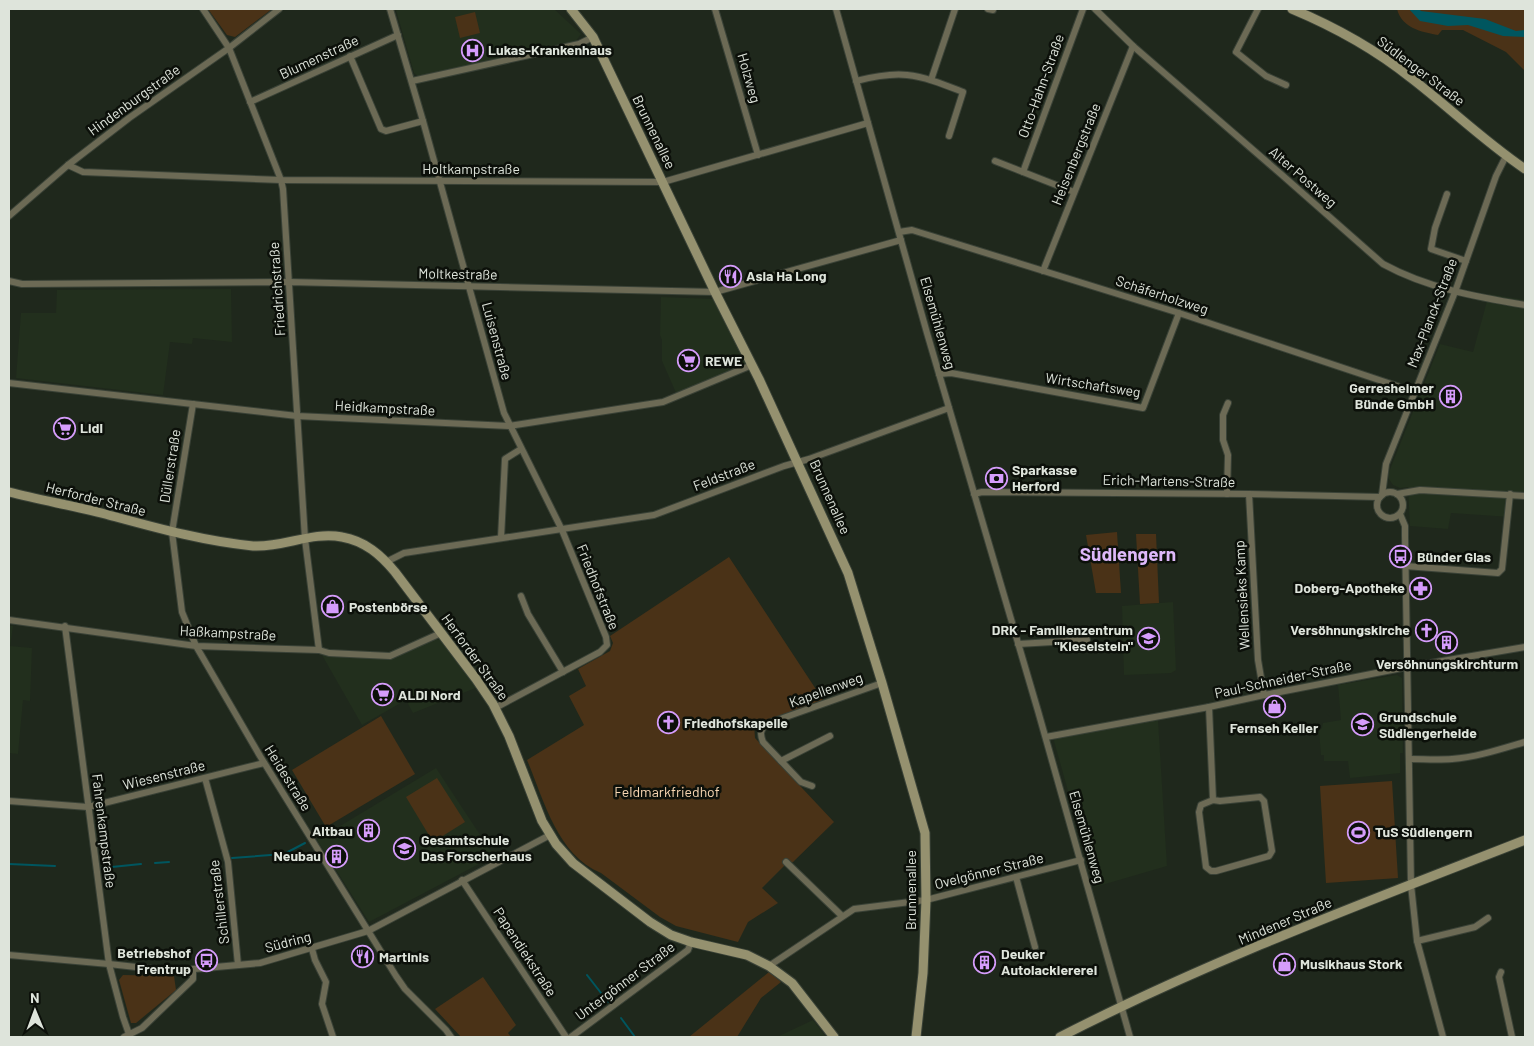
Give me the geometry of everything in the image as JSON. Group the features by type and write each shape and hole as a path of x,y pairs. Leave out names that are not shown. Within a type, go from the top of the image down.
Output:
{"main road":[{"name":"Brunnenallee","path":"571,9 593,37 799,462 848,573 925,833 926,900 923,973 916,1037"},
{"name":"Südlenger Straße","path":"1292,9 1333,27 1411,77 1506,156 1525,169"},
{"name":"Herforder Straße","path":"9,492 172,532 252,546 274,545 326,536 350,539 365,545 386,562 441,633 495,708 509,736 537,809 550,835 573,863 661,930 690,942 742,954 769,966 792,983 834,1037"},
{"name":"Mindener Straße","path":"1060,1037 1122,1006 1373,898 1525,840"}],"street":[{"name":"Friedrichstraße","path":"203,9 229,48 283,189 305,539 319,650"},
{"name":"Hindenburgstraße","path":"9,216 68,165 129,118 229,48 279,9"},
{"name":"Luisenstraße","path":"390,9 424,122 504,413 562,530"},
{"name":"Holzweg","path":"715,9 758,155"},
{"name":"Elsemühlenweg","path":"836,9 939,374 1046,737 1130,1037"},
{"path":"931,80 955,9"},
{"name":"Otto-Hahn-Straße","path":"1023,172 1083,9"},
{"name":"Alter Postweg","path":"1095,9 1133,46 1383,264 1396,271 1455,292 1525,305"},
{"path":"1258,9 1236,52 1266,76 1286,85"},
{"name":"Blumenstraße","path":"250,102 398,35"},
{"path":"412,81 579,44 593,37"},
{"name":"Heisenbergstraße","path":"1043,271 1133,46"},
{"path":"350,56 381,129 386,131 424,122"},
{"path":"856,81 882,76 907,75 931,80 963,92 949,136"},
{"name":"Holtkampstraße","path":"68,165 83,172 281,180 663,182 868,123"},
{"name":"Max-Planck-Straße","path":"1379,499 1386,464 1455,292 1496,176 1506,156"},
{"path":"995,161 1074,192"},
{"path":"1447,194 1430,249 1466,261"},
{"name":"Schäferholzweg","path":"899,232 912,230 1179,313 1415,392"},
{"name":"Moltkestraße","path":"9,281 22,284 289,282 715,292 901,240"},
{"name":"Wirtschaftsweg","path":"939,374 951,372 1143,408 1179,313"},
{"name":"Heidkampstraße","path":"9,383 297,416 509,426 663,402 752,365"},
{"path":"1227,494 1228,455 1223,440 1223,415 1228,403"},
{"name":"Düllerstraße","path":"172,532 193,404"},
{"name":"Feldstraße","path":"386,562 404,553 654,515 784,466 950,408"},
{"path":"501,538 504,459 521,450"},
{"path":"1384,479 1396,493 1403,501 1403,508 1400,514 1394,518 1385,517 1379,512 1379,499 1388,492 1396,493 1420,490 1525,496"},
{"path":"1403,501 1420,490"},
{"name":"Erich-Martens-Straße","path":"974,494 982,492 1249,494 1364,496 1379,499"},
{"name":"Wellensieks Kamp","path":"1249,494 1258,660 1264,695"},
{"path":"1405,566 1498,573 1502,569 1510,494"},
{"path":"1400,514 1405,526 1411,885 1417,941 1443,1037"},
{"path":"1394,518 1402,527 1405,536"},
{"name":"Friedhofstraße","path":"495,708 600,652 606,645 606,637 562,530"},
{"name":"Heidestraße","path":"172,532 182,612 196,646 264,763 404,989 451,1037"},
{"path":"521,596 528,614 563,672"},
{"name":"Haßkampstraße","path":"9,620 65,626 196,646 319,650 329,653 390,656 441,633"},
{"name":"Fahrenkampstraße","path":"65,626 109,964 128,1036"},
{"path":"1018,644 1087,640"},
{"name":"Paul-Schneider-Straße","path":"1046,737 1209,707 1407,667 1525,647"},
{"name":"Kapellenweg","path":"812,786 801,782 781,761 760,736 761,730 766,724 882,683"},
{"path":"1209,707 1213,800"},
{"path":"781,761 830,736"},
{"path":"1409,759 1469,757 1525,742"},
{"name":"Wiesenstraße","path":"9,801 88,807 264,763"},
{"name":"Schillerstraße","path":"205,778 228,862 238,965"},
{"path":"1260,797 1264,801 1272,851 1269,856 1216,871 1206,868 1199,812 1201,805 1213,800 1260,797"},
{"name":"Südring","path":"9,955 172,971 260,962 312,949 368,931 550,835"},
{"name":"Ovelgönner Straße","path":"769,966 854,909 926,900 1081,860"},
{"path":"786,862 842,916"},
{"path":"1016,877 1035,947"},
{"name":"Papendiekstraße","path":"462,880 566,1037"},
{"path":"1417,941 1475,927 1488,918"},
{"name":"Untergönner Straße","path":"571,1037 688,950 690,942"},
{"path":"312,949 314,960 326,982 322,1004 333,1037"},
{"path":"128,1036 142,1028 193,979 192,970"},
{"path":"1501,972 1499,977 1512,1037"}],"shaded area":[{"name":"Lukas-Krankenhaus","path":"554,9 581,34 573,42 418,76 414,73 396,10"},
{"path":"231,289 232,342 193,338 192,344 170,342 163,395 16,378 21,313 56,313 57,290"},
{"path":"1489,294 1525,300 1525,498 1516,497 1512,500 1510,517 1451,513 1448,529 1410,526 1408,487 1400,488 1393,485 1389,479 1389,472 1440,344 1473,352"},
{"path":"661,297 715,299 747,365 677,395 662,361 662,340 660,335"},
{"name":"DRK - Familienzentrum \"Kieselstein\"","path":"1173,602 1176,670 1171,673 1124,675 1122,606"},
{"path":"9,626 13,626 10,646 32,648 30,701 23,700 18,754 9,753"},
{"path":"441,639 478,687 413,713 406,700 362,725 322,655 390,659 434,640"},
{"name":"Grundschule Südlengerheide","path":"1397,675 1402,678 1403,753 1400,753 1400,773 1350,778 1348,761 1324,761 1324,755 1321,755 1319,731 1323,723 1341,720 1338,685"},
{"path":"1158,720 1167,866 1095,887 1054,741 1057,737"},
{"name":"Gesamtschule Das Forscherhaus","path":"436,768 494,856 369,922 317,840"},
{"path":"813,1020 826,1037 776,1037 779,1036"}],"green space":[{"path":"208,9 272,9 235,37 227,35"},
{"path":"1397,9 1525,9 1525,71 1506,52 1463,30 1442,30 1438,35 1413,28 1403,21"},
{"path":"475,12 480,33 460,38 455,17"},
{"path":"1117,532 1121,593 1096,593 1086,535"},
{"path":"1136,534 1156,534 1159,603 1140,604"},
{"name":"Feldmarkfriedhof","path":"729,557 823,700 754,725 755,738 834,822 793,862 785,865 762,888 778,903 748,922 738,942 676,926 660,917 601,873 586,865 573,853 554,825 527,760 584,725 569,696 586,686 578,669 610,651 613,643 610,636"},
{"path":"381,716 415,774 326,827 292,770"},
{"path":"437,778 465,822 433,842 406,797"},
{"name":"TuS Südlengern","path":"1392,781 1398,878 1326,883 1320,786"},
{"path":"769,972 781,982 761,998 737,1037 689,1037"},
{"path":"123,975 174,976 176,990 136,1023 131,1023 119,980"},
{"path":"483,977 516,1025 508,1033 511,1037 461,1037 435,1009"}],"water":[{"path":"1409,9 1485,19 1516,31 1525,30 1525,37 1503,36 1468,25 1448,26 1420,21"}],"waterway":[{"path":"232,858 284,854 305,843"},
{"path":"155,863 169,862"},
{"path":"9,864 55,866"},
{"path":"102,868 141,864"},
{"path":"587,975 608,1002"},
{"path":"621,1018 635,1037"}],"place":[{"name":"Lukas-Krankenhaus","path":"472,50"},
{"name":"Asia Ha Long","path":"730,276"},
{"name":"REWE","path":"689,361"},
{"name":"Gerresheimer Bünde GmbH","path":"1450,396"},
{"name":"Lidl","path":"64,428"},
{"name":"Sparkasse Herford","path":"996,478"},
{"name":"Bünder Glas","path":"1401,557"},
{"name":"Doberg-Apotheke","path":"1421,588"},
{"name":"Postenbörse","path":"333,607"},
{"name":"Versöhnungskirche","path":"1426,630"},
{"name":"DRK - Familienzentrum \"Kieselstein\"","path":"1149,638"},
{"name":"Versöhnungskirchturm","path":"1447,642"},
{"name":"ALDI Nord","path":"382,695"},
{"name":"Fernseh Keller","path":"1274,706"},
{"name":"Friedhofskapelle","path":"668,723"},
{"name":"Grundschule Südlengerheide","path":"1363,725"},
{"name":"Altbau","path":"369,831"},
{"name":"TuS Südlengern","path":"1359,832"},
{"name":"Gesamtschule Das Forscherhaus","path":"405,848"},
{"name":"Neubau","path":"337,856"},
{"name":"Martinis","path":"363,957"},
{"name":"Betriebshof Frentrup","path":"207,961"},
{"name":"Deuker Autolackiererei","path":"985,962"},
{"name":"Musikhaus Stork","path":"1284,964"}],"district":[{"name":"Südlengern","path":"1128,554"}]}
